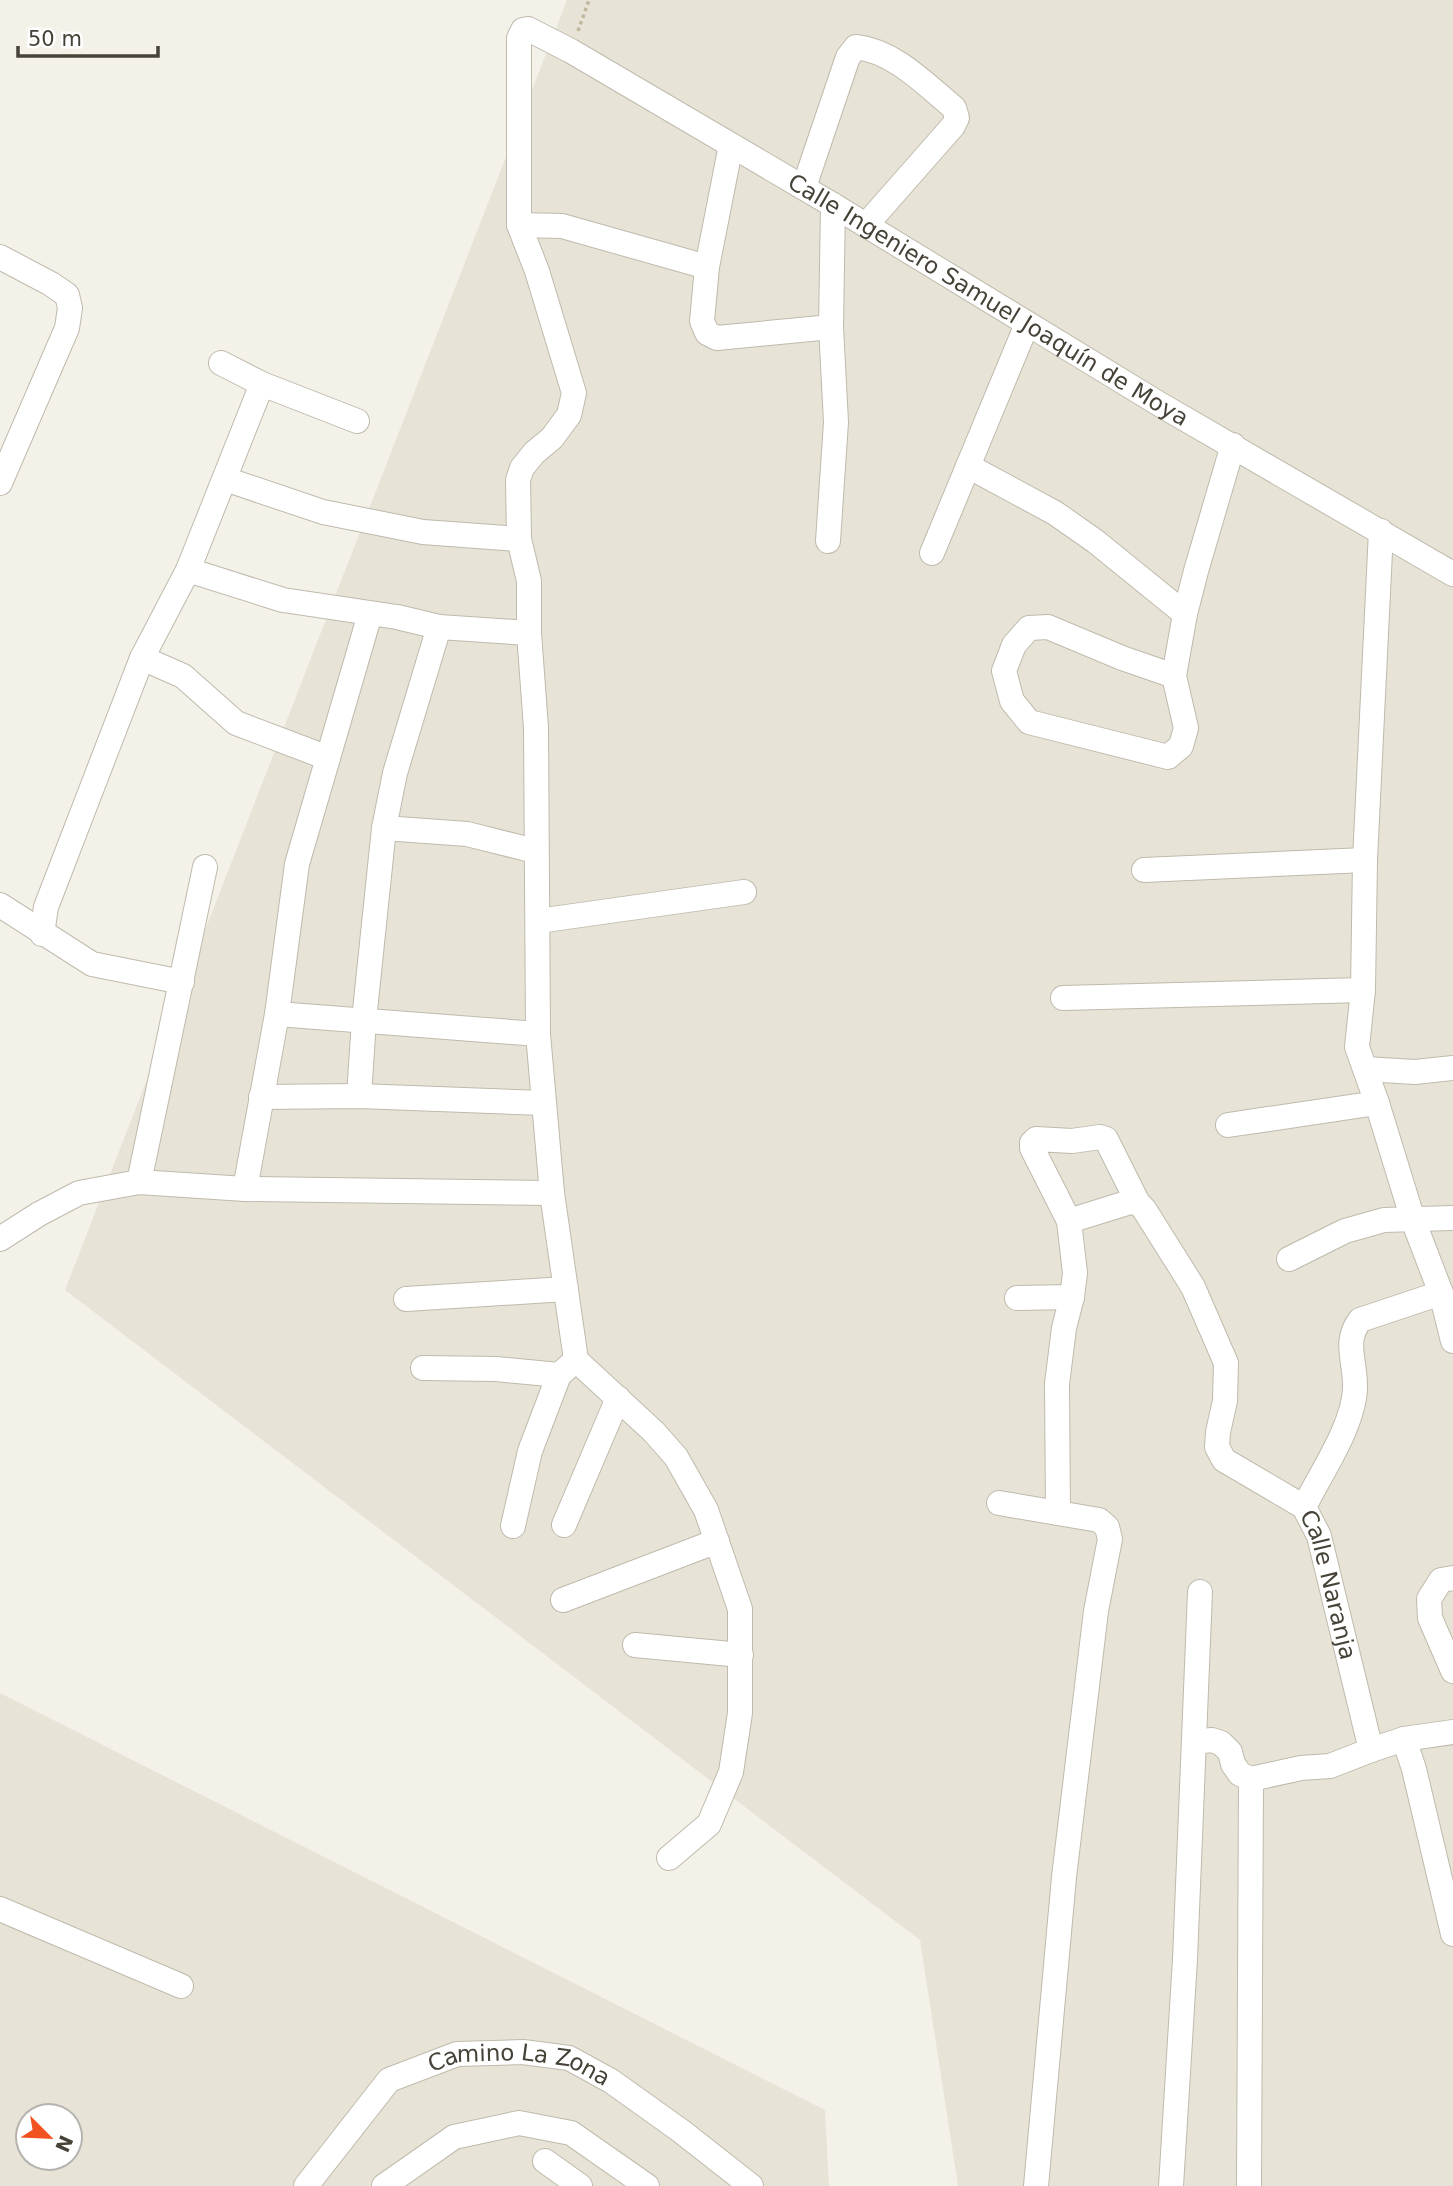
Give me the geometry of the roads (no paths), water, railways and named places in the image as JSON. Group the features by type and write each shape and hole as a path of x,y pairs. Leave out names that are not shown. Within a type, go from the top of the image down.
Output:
{"street":[{"name":"Calle Ingeniero Samuel Joaquín de Moya","path":"519,225 519,38 523,30 528,29 572,51 804,187 1161,405 1453,574"},
{"path":"804,187 848,57 856,47 870,48 902,66 954,108 957,118 953,127 866,225"},
{"path":"731,145 707,267 702,321 707,333 717,338 831,327"},
{"path":"828,541 836,422 831,327 833,205"},
{"path":"513,1526 530,1451 568,1368 566,1289 552,1193 538,1034 536,728 529,632 529,581 519,540 519,480 522,468 534,453 552,438 569,415 573,393 537,271 519,225 562,226 707,267"},
{"path":"0,257 67,295 70,308 67,328 0,482"},
{"path":"932,553 1027,324"},
{"path":"221,363 262,384 357,421"},
{"path":"42,934 46,907 142,658 188,569 262,384"},
{"path":"1174,676 1122,658 1048,626 1029,628 1014,645 1004,671 1012,701 1029,722 1168,757 1181,746 1185,728 1174,676 1185,614 1233,445"},
{"path":"968,466 1055,513 1095,541 1185,614"},
{"path":"225,479 323,512 423,532 519,540"},
{"path":"1381,531 1364,860 1363,990 1357,1047 1413,1220 1451,1325"},
{"path":"188,569 283,600 397,617 439,627 529,632"},
{"path":"245,1189 277,1014 297,864 370,614"},
{"path":"359,1096 383,828 395,773 439,627"},
{"path":"142,658 183,676 236,723 328,758"},
{"path":"383,828 467,834 535,851"},
{"path":"1144,870 1364,860"},
{"path":"139,1182 205,867"},
{"path":"538,920 744,892"},
{"path":"0,905 92,964 182,982"},
{"path":"1063,998 1363,990"},
{"path":"277,1014 538,1034"},
{"path":"1365,1069 1415,1072 1453,1068"},
{"path":"261,1097 359,1096 544,1103"},
{"path":"1228,1125 1377,1103"},
{"name":"Calle Naranja","path":"1069,1221 1032,1148 1032,1143 1036,1139 1106,1139 1138,1203 1194,1287 1226,1363 1225,1401 1217,1447 1224,1460 1304,1507 1319,1536 1371,1751"},
{"path":"0,1239 79,1193 139,1182 245,1189 552,1193"},
{"path":"1058,1513 1057,1384 1075,1273 1069,1221 1130,1202 1138,1203"},
{"path":"1289,1259 1345,1231 1384,1220 1453,1218"},
{"path":"406,1299 566,1289"},
{"path":"1304,1507 1348,1423 1355,1389 1350,1340 1353,1329 1360,1320 1441,1293"},
{"path":"1017,1298 1072,1297"},
{"path":"423,1368 568,1368 618,1398 654,1432 676,1457 706,1510 740,1609 740,1713 731,1772 709,1824 669,1858"},
{"path":"564,1525 618,1398"},
{"path":"999,1503 1099,1520 1107,1527 1110,1539 1096,1611 1064,1877 1036,2186"},
{"path":"563,1600 718,1541"},
{"path":"1453,1578 1441,1580 1429,1599 1430,1618 1453,1671"},
{"path":"1171,2186 1185,1959 1200,1592"},
{"path":"635,1645 741,1655"},
{"path":"1194,1742 1212,1740 1221,1743 1230,1752 1233,1764 1240,1774 1251,1779 1330,1766 1404,1740 1453,1731"},
{"path":"1404,1740 1414,1769 1453,1934"},
{"path":"1249,2186 1251,1779"},
{"path":"0,1909 181,1986"},
{"name":"Camino La Zona","path":"306,2186 389,2080 457,2054 523,2052 569,2058 611,2081 751,2186"},
{"path":"384,2186 454,2137 519,2123 572,2133 647,2186"},
{"path":"545,2161 580,2186"}]}
